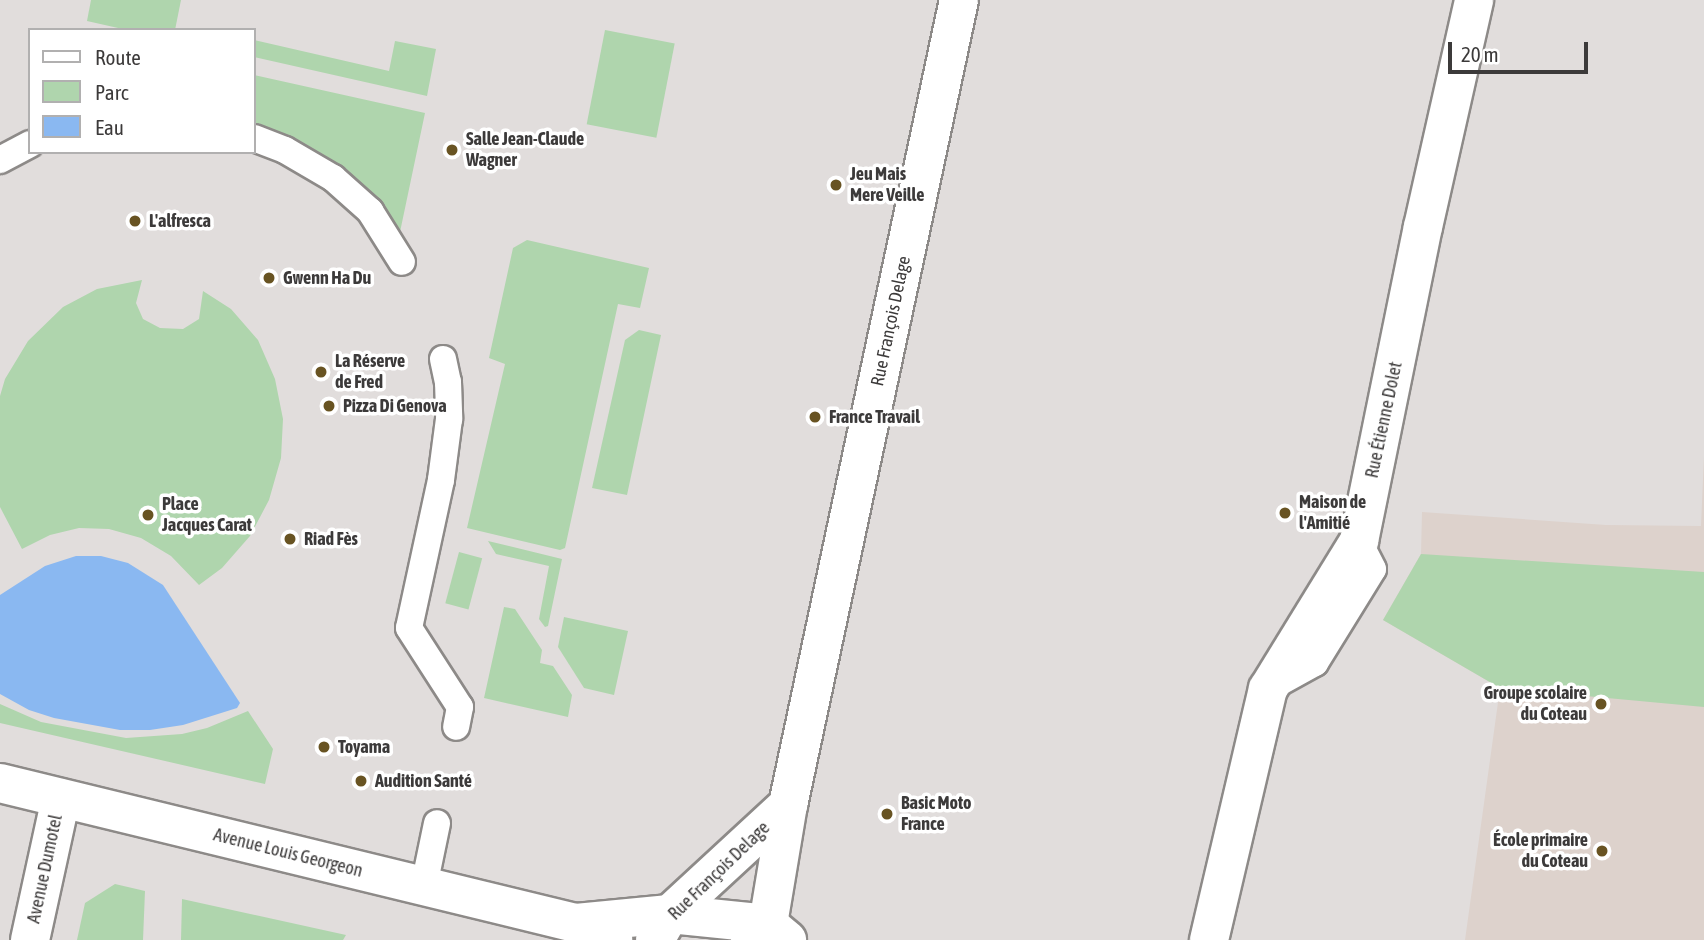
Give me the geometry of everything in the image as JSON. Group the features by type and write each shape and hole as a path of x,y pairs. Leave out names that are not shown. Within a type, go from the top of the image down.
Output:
{"street":[{"name":"Rue François Delage","path":"777,936 788,806 959,0"},
{"name":"Rue Étienne Dolet","path":"1209,940 1268,688 1359,541 1423,227 1475,0"},
{"name":"Avenue Louis Georgeon","path":"0,783 575,923 613,940"},
{"name":"Avenue Dumotel","path":"30,940 61,798"},
{"name":"Rue François Delage","path":"662,927 788,806"},
{"name":"Avenue Louis Georgeon","path":"575,923 777,936"}],"lane":[{"path":"256,139 285,150 333,178 370,211 402,262"},
{"path":"0,160 28,145"},
{"path":"443,359 448,383 449,419 442,480 409,628 460,706 456,727"},
{"path":"424,886 437,823"}],"shaded area":[{"name":"Groupe scolaire du Coteau","path":"1704,456 1704,940 1465,940 1500,688 1383,620 1421,554 1422,512 1606,525 1701,526"}],"green space":[{"path":"91,0 181,0 175,28 118,28 87,21"},
{"path":"605,30 675,44 656,138 587,124"},
{"path":"256,40 389,71 395,41 436,49 427,96 256,57"},
{"path":"256,75 425,113 400,232 375,199 256,127"},
{"path":"527,240 649,268 640,308 618,304 565,548 560,550 467,528 505,364 489,358 513,248"},
{"path":"142,280 136,303 143,319 160,328 183,329 199,319 203,291 231,309 258,340 275,379 283,419 281,458 269,500 250,536 222,568 199,585 171,556 141,538 109,529 79,528 50,535 22,549 0,507 0,396 5,379 28,341 63,307 97,289"},
{"path":"639,330 661,335 627,495 592,488 625,340"},
{"path":"488,541 562,559 548,626 545,627 539,619 549,566 496,554"},
{"path":"459,552 482,558 468,609 445,603"},
{"path":"1421,554 1704,572 1704,707 1500,688 1383,620"},
{"path":"504,607 515,609 542,650 540,663 553,666 572,695 568,717 484,698"},
{"path":"564,617 628,631 614,695 584,688 558,647"},
{"path":"0,704 41,722 126,738 182,734 207,728 248,711 273,749 265,784 0,723"},
{"path":"115,884 145,891 143,940 77,940 85,903"},
{"path":"182,899 346,935 343,940 181,940"}],"water":[{"path":"76,556 101,556 128,563 163,585 240,703 237,708 183,725 150,730 120,730 54,718 29,710 0,694 0,595 45,566"}],"place":[{"name":"Salle Jean-Claude Wagner","path":"452,150"},
{"name":"Jeu Mais Mere Veille","path":"836,185"},
{"name":"L'alfresca","path":"135,221"},
{"name":"Gwenn Ha Du","path":"269,278"},
{"name":"La Réserve de Fred","path":"321,372"},
{"name":"Pizza Di Genova","path":"329,406"},
{"name":"France Travail","path":"815,417"},
{"name":"Maison de l'Amitié","path":"1285,513"},
{"name":"Place Jacques Carat","path":"148,515"},
{"name":"Riad Fès","path":"290,539"},
{"name":"Groupe scolaire du Coteau","path":"1601,704"},
{"name":"Toyama","path":"324,747"},
{"name":"Audition Santé","path":"361,781"},
{"name":"Basic Moto France","path":"887,814"},
{"name":"École primaire du Coteau","path":"1602,851"}]}
